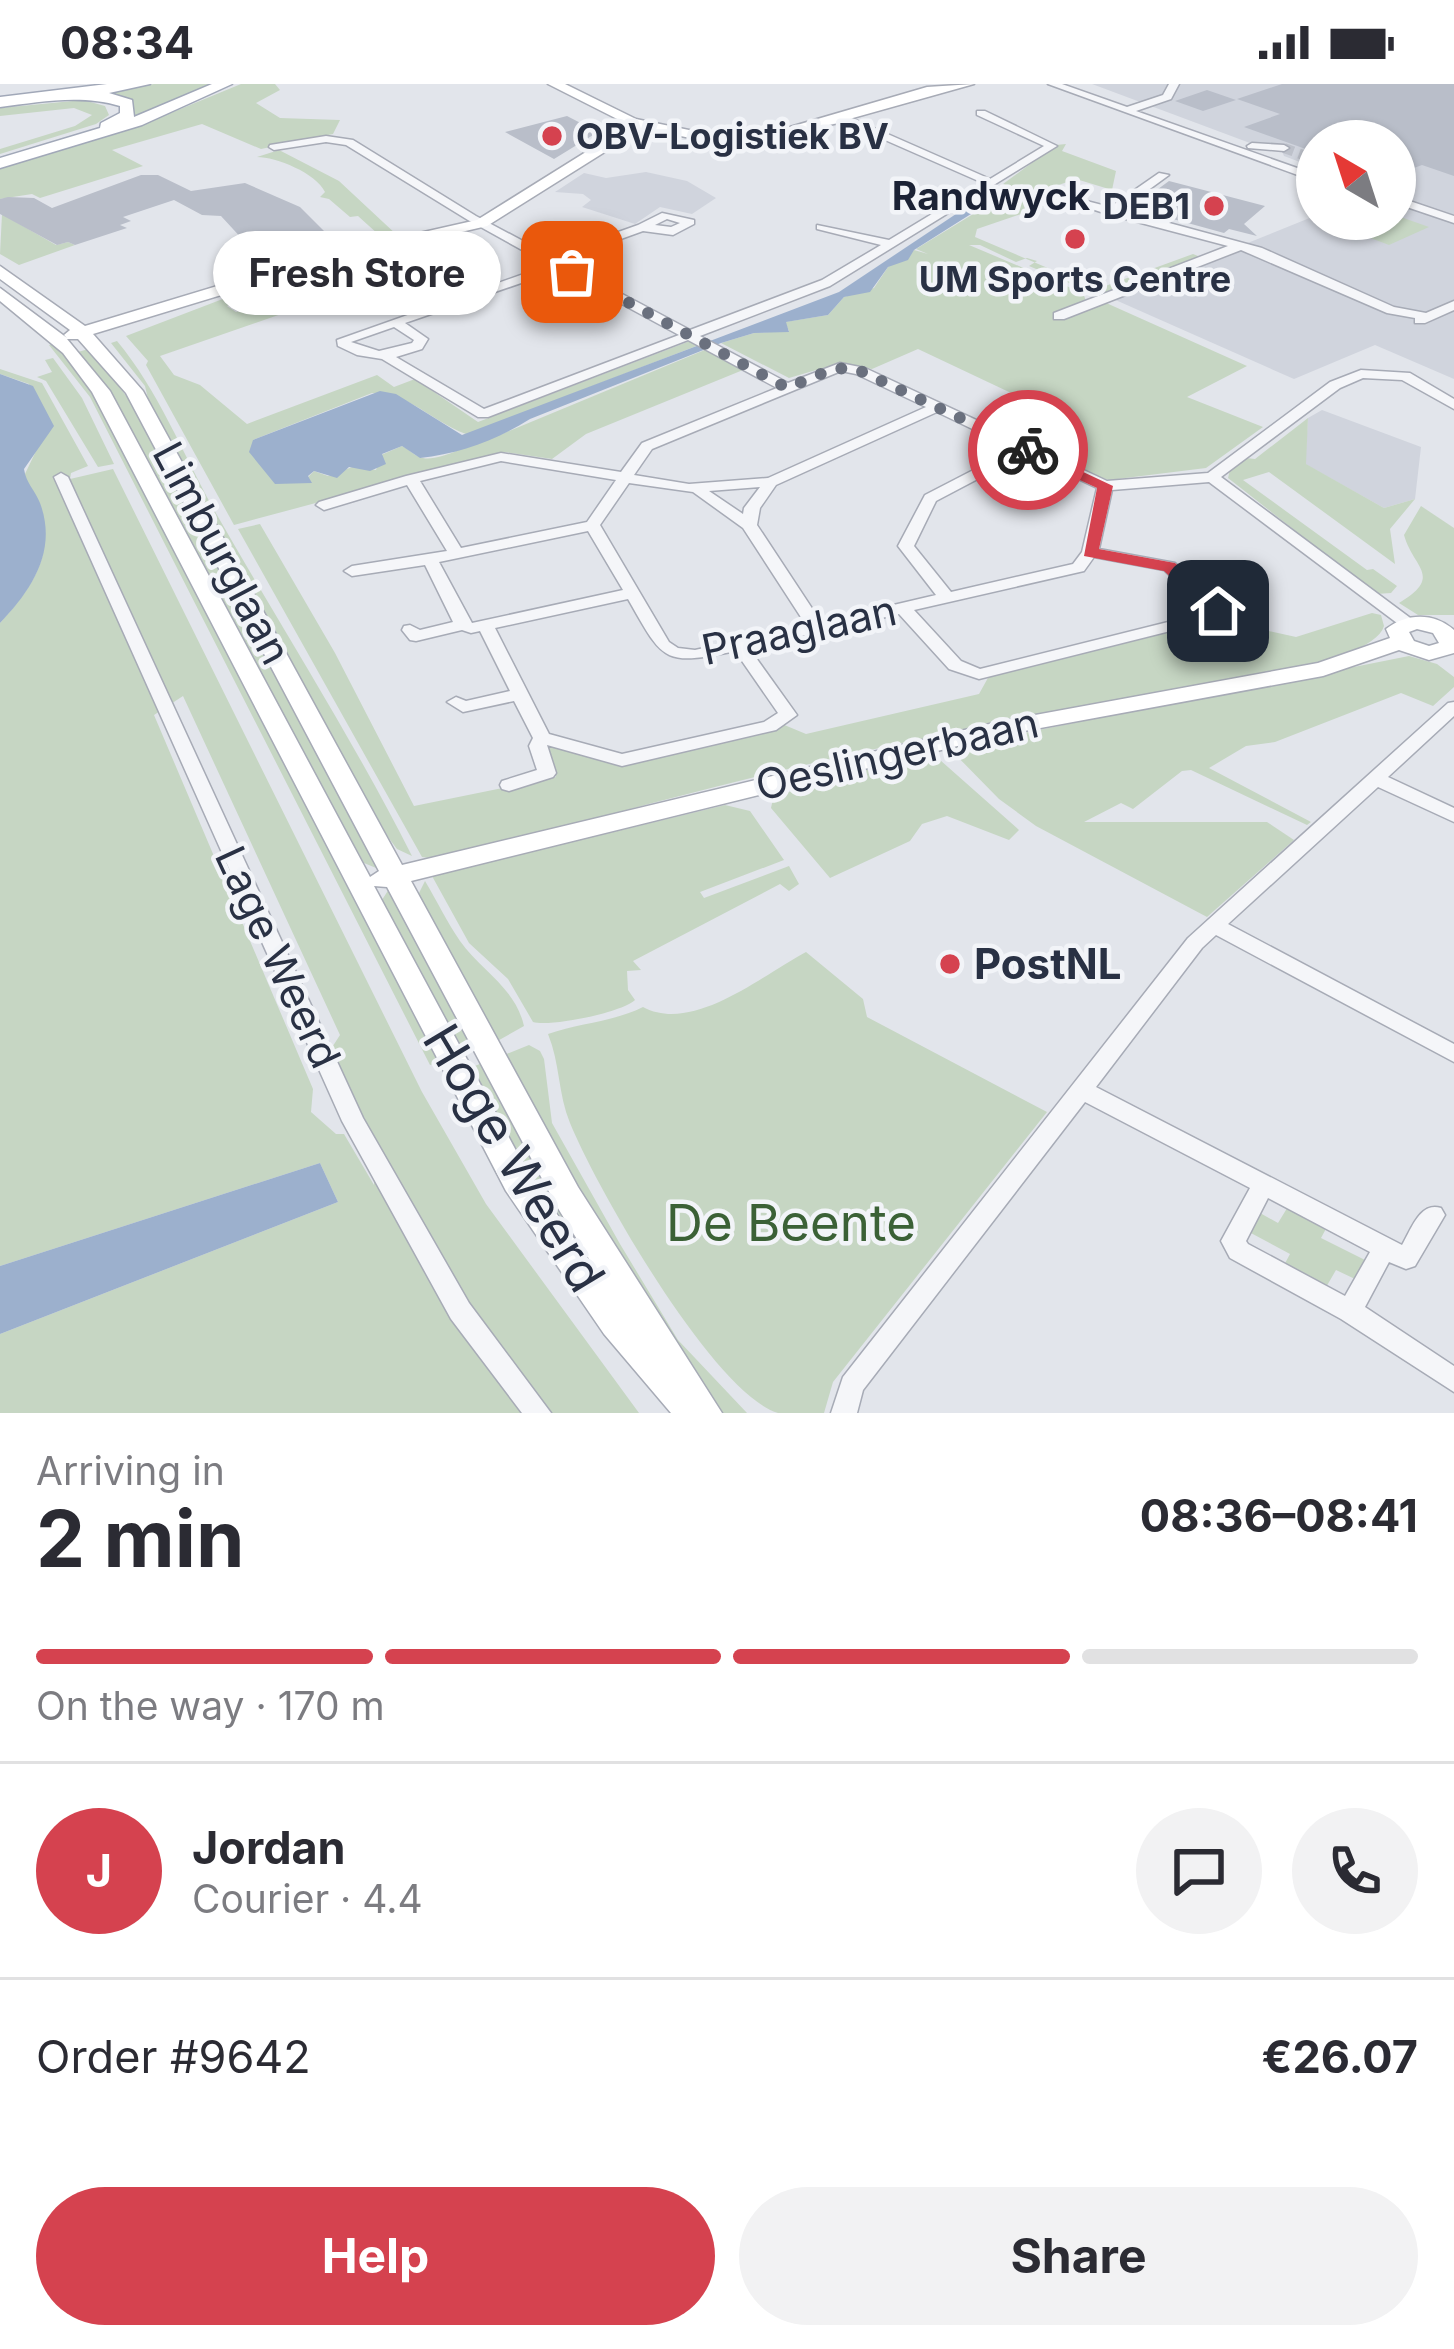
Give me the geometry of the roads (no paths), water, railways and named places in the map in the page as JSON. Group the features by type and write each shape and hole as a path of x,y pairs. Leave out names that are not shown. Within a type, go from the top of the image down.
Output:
{"main road":[{"path":"52,94 85,84"},
{"path":"52,94 114,84"},
{"path":"0,100 143,84"},
{"path":"0,161 136,122 225,84"},
{"path":"555,84 635,123 747,145 930,90 967,84"},
{"path":"0,161 100,129 129,112 127,104 111,97 52,94"},
{"path":"74,333 319,260 479,222 635,123"},
{"path":"74,333 319,260"},
{"name":"Limburglaan","path":"0,272 63,314 360,885"},
{"name":"Limburglaan","path":"0,293 74,333 116,366 394,876"},
{"path":"63,314 97,318 130,313"},
{"path":"1404,632 1424,652 1449,642"},
{"name":"Oeslingerbaan","path":"360,885 934,744 1303,673 1404,632"},
{"name":"Hoge Weerd","path":"394,876 567,1196 705,1413"},
{"name":"Hoge Weerd","path":"360,885 517,1182 616,1324 693,1413"}],"street":[{"path":"1053,84 1296,172"},
{"path":"1073,84 1083,95"},
{"path":"1122,112 1167,98 1174,84"},
{"path":"387,357 483,414 696,338 826,283 988,182 1000,180 1052,143 981,113"},
{"path":"747,145 845,118 988,182"},
{"path":"1196,137 1214,131"},
{"path":"274,147 326,139 349,142 479,222 787,388"},
{"path":"1284,148 1252,146 1296,162"},
{"path":"1111,212 1163,175"},
{"path":"1067,199 1240,246 1422,320 1454,305"},
{"path":"1416,207 1454,221"},
{"path":"395,322 421,339 417,346 387,357 365,356 343,343 395,322 555,262 642,227"},
{"path":"821,227 889,243"},
{"path":"1059,316 1240,246"},
{"path":"352,571 592,525 647,446 833,369 854,368 1105,486 1212,477 1354,376 1385,372 1410,378 1454,405"},
{"path":"323,505 500,457 689,488 771,482 938,407"},
{"path":"946,598 906,546 918,519 930,498 1024,448"},
{"name":"Lage Weerd","path":"62,477 362,1139 460,1311 538,1413"},
{"path":"1212,477 1404,632"},
{"path":"411,479 455,551"},
{"path":"748,525 752,508 771,482"},
{"path":"903,608 956,664 979,674 1220,614 1169,566 1090,552 1105,486"},
{"path":"689,488 748,525 816,627"},
{"name":"Praaglaan","path":"592,525 663,645 674,653 695,655 1073,570 1090,552"},
{"path":"430,559 463,625"},
{"path":"410,630 416,636 485,625 633,593"},
{"path":"485,625 542,738 622,760 770,726 788,715 739,645"},
{"path":"456,702 463,706 520,694"},
{"path":"844,1413 852,1384 1213,926 1454,707"},
{"path":"509,785 547,773 538,746 542,738"},
{"path":"1375,778 1454,816"},
{"path":"1213,926 1454,1054"},
{"path":"1080,1089 1406,1259 1433,1215"},
{"path":"1263,1186 1233,1240 1240,1251 1350,1311 1454,1380"},
{"path":"1350,1311 1384,1248"}],"water":[{"path":"989,192 1001,195 914,250 908,260 888,267 870,292 844,297 828,315 786,322 789,332 754,333 721,343 477,445 420,458 402,446 382,454 386,464 370,471 349,467 337,478 314,471 308,476 312,483 275,484 249,452 253,440 380,391 396,394 462,435 839,292"},
{"path":"0,374 33,386 54,426 24,469 45,521 43,554 31,584 0,623"},
{"path":"320,1163 338,1202 0,1334 0,1266"}],"tunnel":[{"path":"1284,148 1296,152"}],"place":[{"name":"OBV-Logistiek BV","path":"552,136"},
{"name":"DEB1","path":"1214,206"},
{"name":"UM Sports Centre","path":"1075,239"},
{"name":"Fresh Store","path":"572,272"},
{"name":"PostNL","path":"950,964"}],"district":[{"name":"Randwyck","path":"991,196"}],"park label":[{"name":"De Beente","path":"791,1223"}]}
